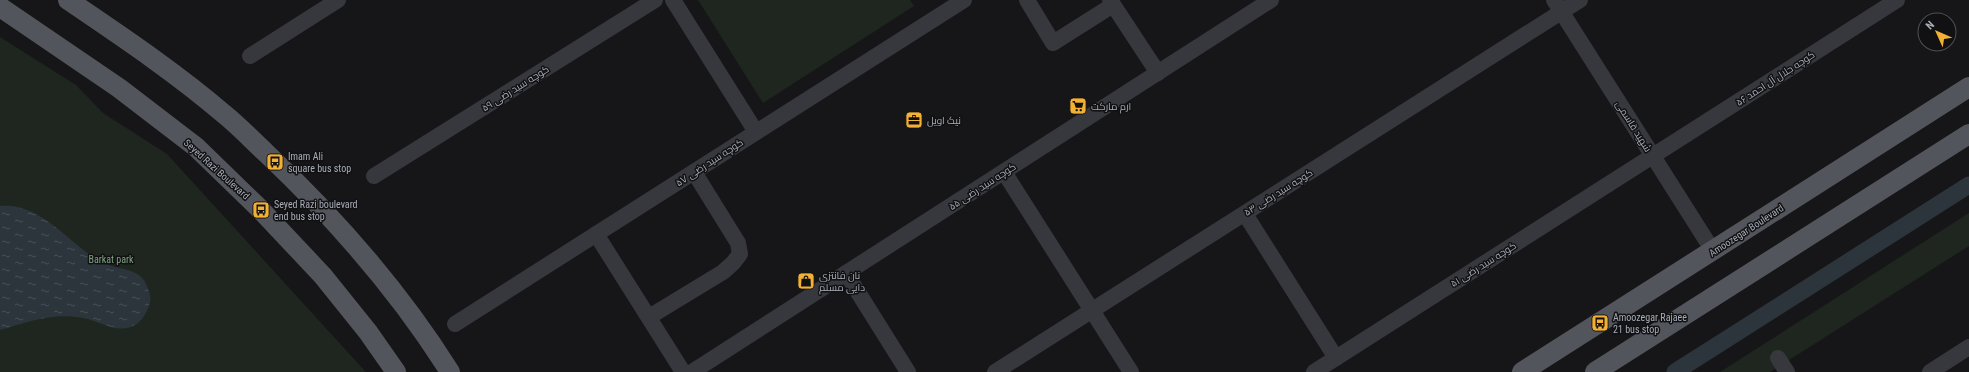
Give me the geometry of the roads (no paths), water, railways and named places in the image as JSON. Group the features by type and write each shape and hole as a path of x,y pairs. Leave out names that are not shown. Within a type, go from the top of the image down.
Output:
{"main road":[{"path":"68,0 145,52 224,114 292,178 357,247 404,305 450,372"},
{"name":"Seyed Razi Boulevard","path":"0,7 119,88 196,148 261,210 323,276 368,332 396,372"},
{"name":"Amoozegar Boulevard","path":"1522,372 1969,87"},
{"path":"1595,372 1969,134"}],"street":[{"path":"250,56 338,0"},
{"name":"کوچه سید رضی ۵۹","path":"374,176 655,0"},
{"path":"673,0 756,132"},
{"name":"کوچه سید رضی ۵۷","path":"455,324 964,0"},
{"path":"1027,0 1053,43 1112,2 1158,73"},
{"name":"کوچه سید رضی ۵۵","path":"692,372 1271,0"},
{"name":"کوچه سید رضی ۵۳","path":"995,372 1245,214 1558,6 1580,0"},
{"name":"کوچه جلال آل احمد ۵۶","path":"1653,156 1897,0"},
{"name":"شهید قاسمی","path":"1558,6 1713,251"},
{"name":"کوچه سید رضی ۵۱","path":"1314,372 1653,156"},
{"path":"649,317 723,272 740,254 738,243 694,172"},
{"path":"1004,172 1131,372"},
{"path":"1245,214 1336,358"},
{"path":"596,234 683,372"},
{"path":"846,273 908,372"},
{"path":"1930,372 1969,347"},
{"path":"1778,358 1787,372"}],"water":[{"path":"0,206 15,207 42,217 101,262 128,270 140,276 145,282 150,298 150,303 146,313 135,325 122,329 83,318 62,316 30,321 0,330"}],"waterway":[{"path":"1675,372 1969,185"}],"place":[{"name":"ارم مارکت","path":"1078,106"},
{"name":"نیک اویل","path":"914,120"},
{"name":"Imam Ali square bus stop","path":"275,162"},
{"name":"Seyed Razi boulevard end bus stop","path":"261,210"},
{"name":"نان فانتزی دایی مسلم","path":"806,281"},
{"name":"Amoozegar Rajaee 21 bus stop","path":"1600,323"}],"park label":[{"name":"Barkat park","path":"111,259"}]}
